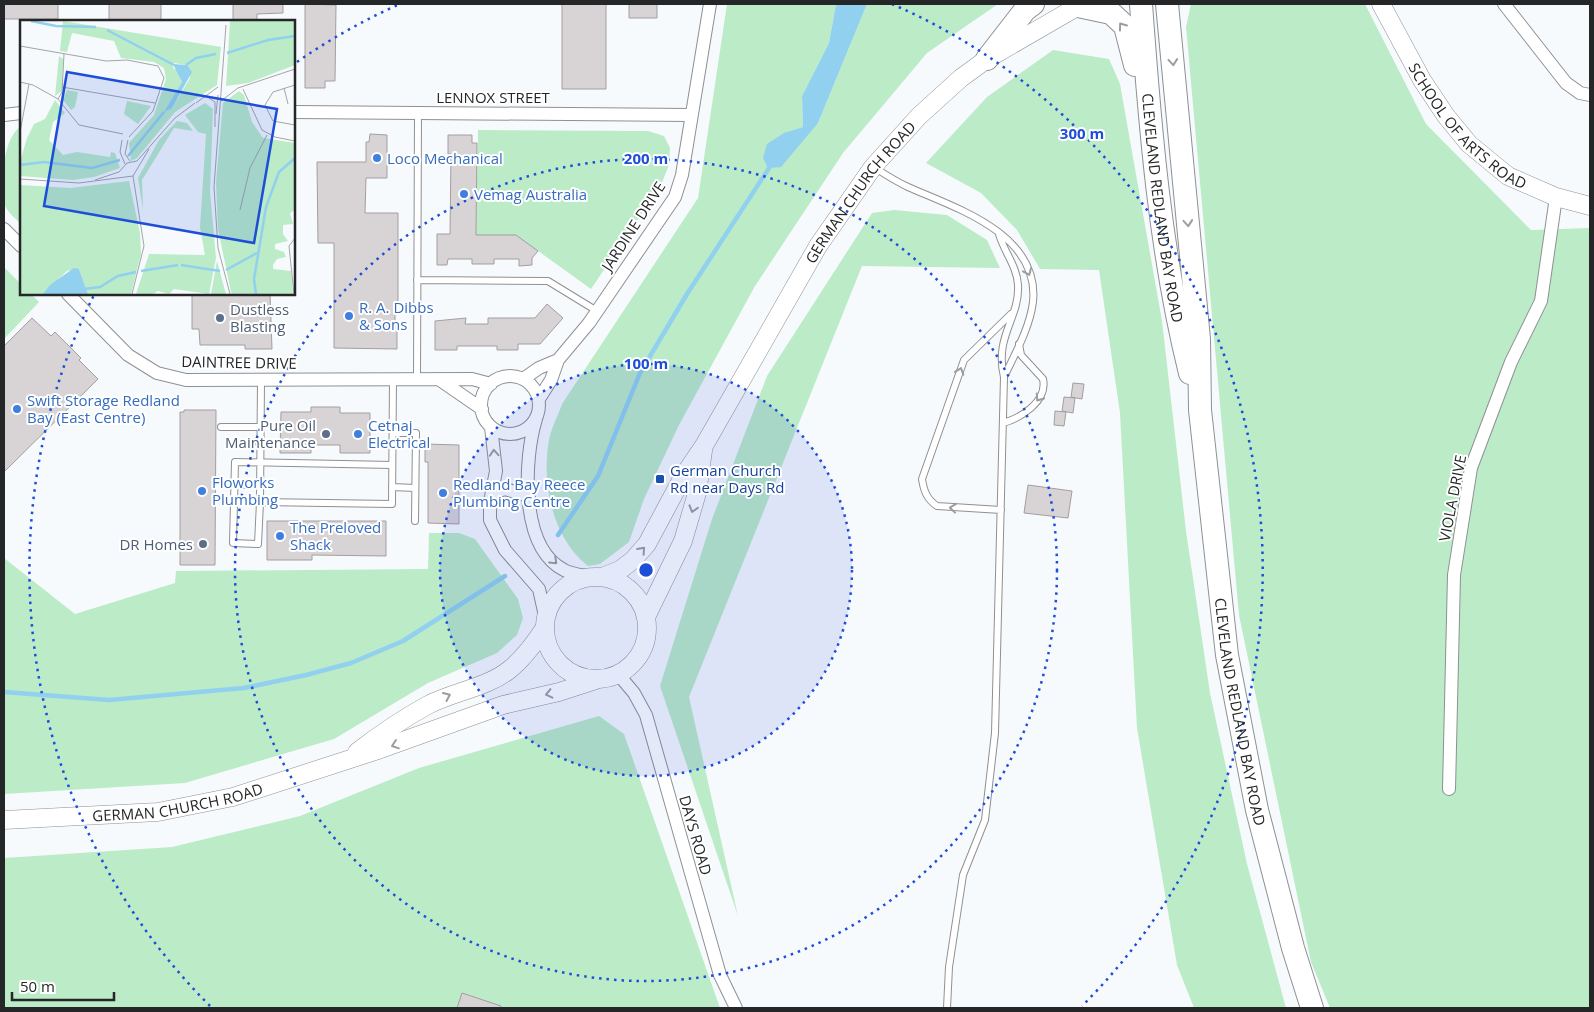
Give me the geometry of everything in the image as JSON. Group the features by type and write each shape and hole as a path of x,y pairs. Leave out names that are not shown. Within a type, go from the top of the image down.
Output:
{"highway":[{"path":"987,59 1025,10 1033,4"},
{"name":"CLEVELAND REDLAND BAY ROAD","path":"1141,4 1160,209 1181,339 1200,410"},
{"path":"1080,5 1111,13 1125,26 1133,51 1160,209"},
{"name":"CLEVELAND REDLAND BAY ROAD","path":"1169,7 1199,339 1200,410 1227,655 1257,810 1293,948 1312,1008"}],"street":[{"name":"JARDINE DRIVE","path":"558,360 597,312 675,197 682,175 710,4"},
{"name":"SCHOOL OF ARTS ROAD","path":"1382,4 1422,80 1446,116 1469,144 1508,176 1556,197 1590,206"},
{"path":"1504,4 1566,83 1580,93 1590,95"},
{"name":"GERMAN CHURCH ROAD","path":"596,577 620,570 633,560 647,544 684,475 705,444 818,246 873,167 919,116 961,78 987,59 1080,5"},
{"name":"LENNOX STREET","path":"295,112 691,115"},
{"path":"4,115 20,113"},
{"name":"VIOLA DRIVE","path":"1449,789 1454,575 1471,468 1510,362 1541,301 1556,197"},
{"path":"4,229 20,245"},
{"name":"DAINTREE DRIVE","path":"69,295 128,356 157,373 186,380 472,379 491,384"},
{"path":"523,379 539,368 558,360"},
{"path":"539,399 551,380 558,360"},
{"path":"492,427 496,471 490,520 497,538 539,589 547,645 554,659 566,670 580,677 596,680 618,674 632,664 642,650 647,634 646,617 640,602 630,590 618,582 564,570 544,551 533,528 529,496 528,451 539,409 539,399 530,384 523,379 506,377 491,384 482,400 484,416 492,427 507,434 516,433 531,426 536,419"},
{"path":"440,380 482,409"},
{"name":"GERMAN CHURCH ROAD","path":"646,617 684,542 697,493 705,444"},
{"path":"492,493 505,490 529,496"},
{"path":"545,623 551,602 561,590 575,581 596,577"},
{"name":"GERMAN CHURCH ROAD","path":"347,760 426,706 508,671 532,648 545,623"},
{"name":"DAYS ROAD","path":"618,674 634,693 646,715 720,975 736,1008"},
{"name":"GERMAN CHURCH ROAD","path":"4,820 122,815 182,807 269,787 410,740 503,705 558,692 596,680"}],"lane":[{"path":"417,380 418,113"},
{"path":"873,167 906,186 977,216 1011,244 1021,256 1031,277 1033,287 1031,313 1004,376"},
{"path":"947,1008 949,967 963,875 985,820 996,733 1004,376 1001,364 1002,348 1018,295 1017,276 999,234"},
{"path":"417,280 548,281 597,312"},
{"path":"1002,510 937,506 929,500 922,480 964,360 1012,312"},
{"path":"1003,423 1012,421 1034,406 1043,394 1043,379 1021,355 1018,343"},
{"path":"261,380 260,427 260,463 260,502 258,544 233,543 235,462 260,463 392,465"},
{"path":"260,502 392,504 393,380"},
{"path":"222,427 260,427"},
{"path":"393,433 416,433 415,521"},
{"path":"392,487 415,488"}],"green space":[{"path":"727,4 836,4 829,43 802,96 803,127 784,133 818,123 867,4 998,4 927,53 843,153 755,286 679,425 644,499 629,542 600,564 588,566 576,555 566,541 552,509 547,474 550,436 562,404 698,198"},
{"path":"1191,4 1365,4 1426,124 1531,230 1590,228 1590,1008 1330,1008 1311,962 1239,615 1186,27"},
{"path":"1053,50 1109,59 1120,84 1162,321 1186,531 1210,693 1247,864 1286,1008 1194,1008 1177,965 1137,728 1120,413 1099,270 1040,269 1017,230 981,193 926,163 987,97"},
{"path":"20,128 20,223 5,206 2,185 6,152 14,134"},
{"path":"478,130 648,131 664,136 670,148 669,165 661,185 591,289 516,235 476,235"},
{"path":"894,210 947,215 987,240 1000,268 862,266 689,697 738,916 660,686 712,519 767,376 872,213"},
{"path":"4,267 20,283 20,295 32,295 39,302 4,339"},
{"path":"429,533 459,533 475,539 518,599 523,618 517,635 497,653 428,683 334,739 185,783 4,794 4,558 75,614 175,583 176,571 428,569"},
{"path":"599,716 624,734 720,1008 4,1008 4,858 172,847 300,816 419,768"}],"water":[{"path":"836,4 867,4 818,123 781,167 768,168 763,158 767,144 784,133 803,127 802,96 829,43"}],"building":[{"path":"4,4 58,4 58,19 4,19"},
{"path":"109,4 161,4 161,20 109,20"},
{"path":"233,4 283,4 283,13 257,14 257,20 233,20"},
{"path":"305,4 336,5 335,81 325,81 325,88 305,88"},
{"path":"562,4 606,4 606,89 562,89"},
{"path":"629,4 657,4 657,18 629,18"},
{"path":"370,134 387,135 387,178 366,178 365,213 398,213 398,302 395,302 397,349 334,348 334,243 318,243 317,162 366,162 366,142 369,142"},
{"path":"448,135 472,135 472,143 477,143 476,235 516,235 538,251 532,258 532,265 519,266 519,259 494,259 494,264 472,264 472,259 448,259 447,265 437,265 437,234 450,234 451,154 448,154"},
{"path":"192,295 270,295 272,349 245,349 245,345 200,345 199,329 192,329"},
{"path":"547,304 563,318 540,344 518,344 518,350 497,350 497,346 457,346 457,350 435,350 435,321 466,318 465,324 488,324 488,318 535,318"},
{"path":"32,318 51,336 55,332 81,358 79,360 98,379 4,472 4,346"},
{"path":"1073,383 1084,384 1082,399 1071,397"},
{"path":"1064,397 1075,398 1073,413 1062,411"},
{"path":"311,407 340,407 340,413 370,413 370,453 340,453 340,445 311,445 311,453 280,453 281,412 311,412"},
{"path":"184,410 216,410 215,565 180,565 180,412 184,412"},
{"path":"1055,411 1066,412 1064,426 1054,425"},
{"name":"Redland Bay Reece Plumbing Centre","path":"425,444 459,445 459,524 428,523 428,462 425,462"},
{"path":"1028,485 1072,491 1068,518 1024,513"},
{"path":"267,521 386,521 386,556 312,555 312,560 267,560"},
{"path":"462,993 501,1006 501,1008 457,1008"}],"waterway":[{"path":"558,535 598,476 640,373 687,294 771,165"},
{"path":"4,692 109,700 244,688 306,675 351,663 403,641 505,576"}],"place":[{"name":"Loco Mechanical","path":"377,158"},
{"name":"Vemag Australia","path":"464,194"},
{"name":"R. A. Dibbs & Sons","path":"349,316"},
{"name":"Dustless Blasting","path":"220,318"},
{"name":"Swift Storage Redland Bay (East Centre)","path":"17,409"},
{"name":"Pure Oil Maintenance","path":"326,434"},
{"name":"Cetnaj Electrical","path":"358,434"},
{"name":"German Church Rd near Days Rd","path":"660,479"},
{"name":"Floworks Plumbing","path":"202,491"},
{"name":"Redland Bay Reece Plumbing Centre","path":"443,493"},
{"name":"The Preloved Shack","path":"280,536"},
{"name":"DR Homes","path":"203,544"}]}
